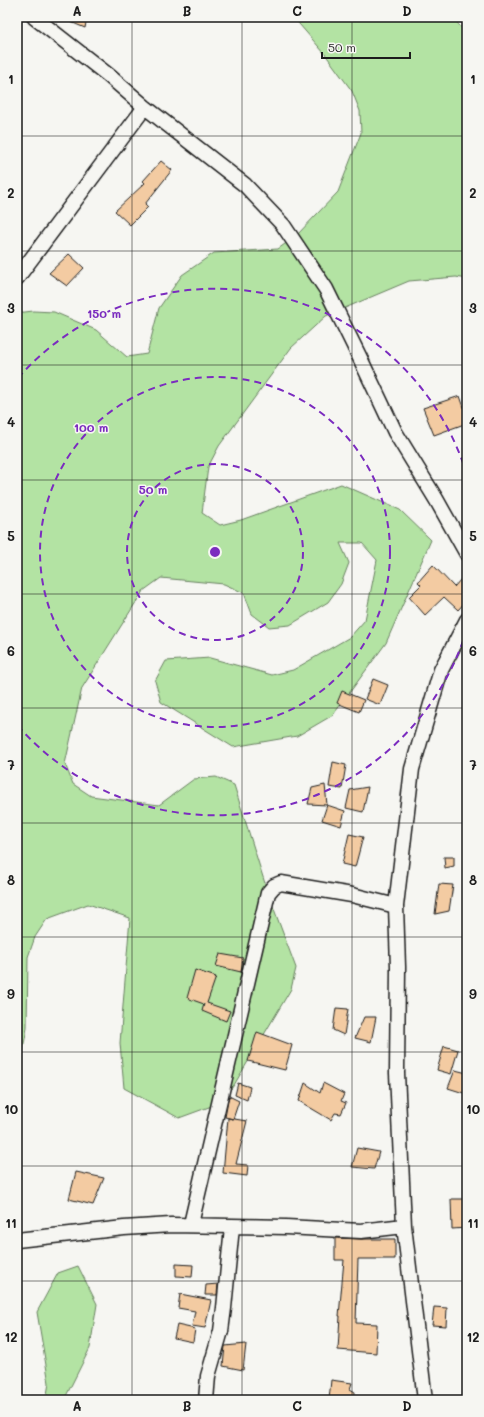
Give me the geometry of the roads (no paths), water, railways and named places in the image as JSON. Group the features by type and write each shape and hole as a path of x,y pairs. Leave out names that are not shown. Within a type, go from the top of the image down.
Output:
{"street":[{"path":"34,17 108,75 145,107 245,184 283,225 326,289 395,432 436,499 467,554"},
{"path":"17,278 145,107"},
{"path":"426,1400 404,1226 397,1073 398,967 396,906 412,768 441,670 467,620"},
{"path":"191,1224 268,893 274,886 282,883 352,895 396,906"},
{"path":"17,1240 124,1228 191,1224 232,1227 286,1227 361,1231 404,1226"},
{"path":"206,1400 208,1376 221,1331 232,1227"}]}
